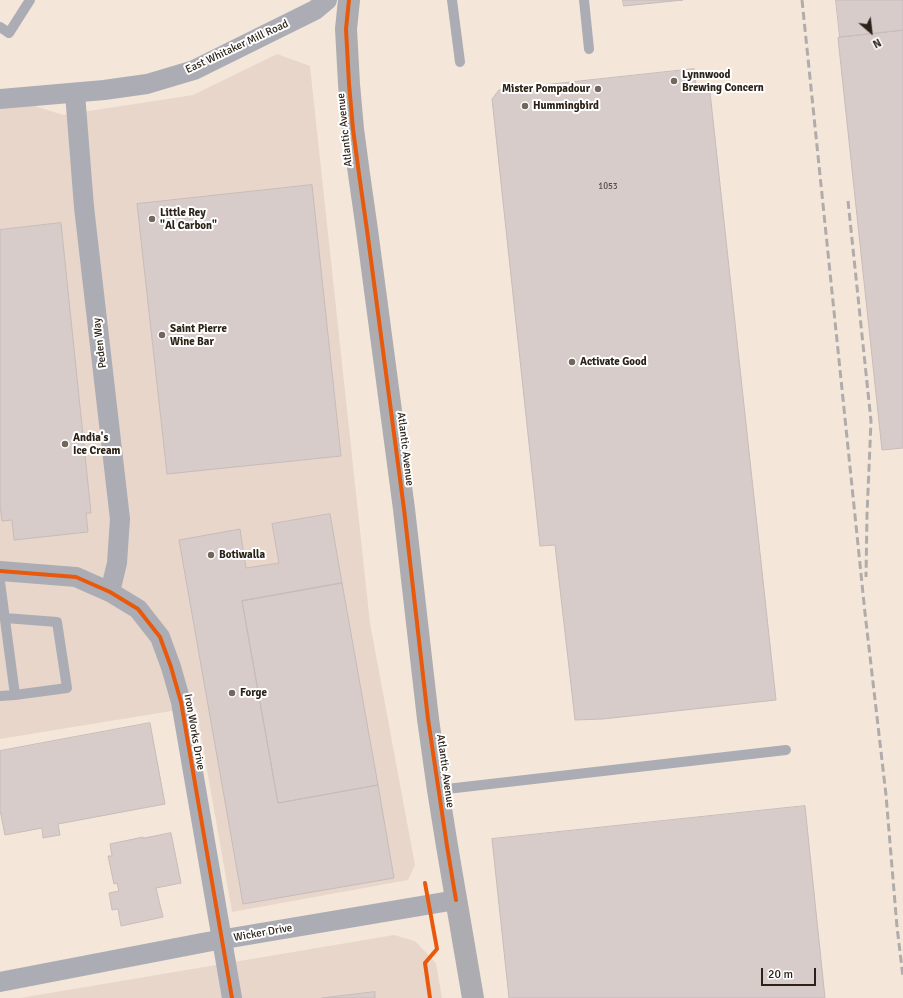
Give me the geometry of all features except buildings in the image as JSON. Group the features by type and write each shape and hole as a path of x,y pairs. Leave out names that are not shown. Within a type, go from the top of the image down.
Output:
{"main road":[{"name":"Atlantic Avenue","path":"349,0 346,29 353,129 368,230 402,493 428,719 447,846 473,998"}],"street":[{"name":"East Whitaker Mill Road","path":"0,99 75,93 147,84 194,70 314,10 327,0"},
{"name":"Peden Way","path":"75,93 84,207 120,519 117,563 110,592"},
{"name":"Iron Works Drive","path":"0,570 76,577 110,592 138,609 160,637 171,667 181,702 232,998"},
{"name":"Wicker Drive","path":"0,982 221,940 456,900"}],"lane":[{"path":"0,28 9,33 30,0"},
{"path":"452,0 460,62"},
{"path":"584,0 589,49"},
{"path":"0,582 15,695"},
{"path":"0,696 67,688 57,622 5,618"},
{"path":"438,790 786,750"}],"shaded area":[{"path":"277,54 310,66 370,623 415,865 408,880 232,912 196,707 0,739 0,98 13,99 63,115 193,95"},
{"path":"394,935 415,941 436,963 442,998 20,998"}],"railway":[{"path":"802,0 865,613 886,795 897,927 903,977"},
{"path":"848,201 871,421 866,577"}],"cycle path":[{"path":"349,0 346,29 353,129 404,509 428,719 456,900"},
{"path":"0,571 76,577 110,592 138,609 160,637 171,667 181,702 232,998"},
{"path":"425,883 437,949 425,963 430,998"}],"place":[{"name":"Lynnwood Brewing Concern","path":"674,81"},
{"name":"Mister Pompadour","path":"598,89"},
{"name":"Hummingbird","path":"525,106"},
{"name":"Little Rey \"Al Carbon\"","path":"152,219"},
{"name":"Saint Pierre Wine Bar","path":"162,335"},
{"name":"Activate Good","path":"572,362"},
{"name":"Andia's Ice Cream","path":"65,444"},
{"name":"Botiwalla","path":"211,555"},
{"name":"Forge","path":"232,693"}]}
